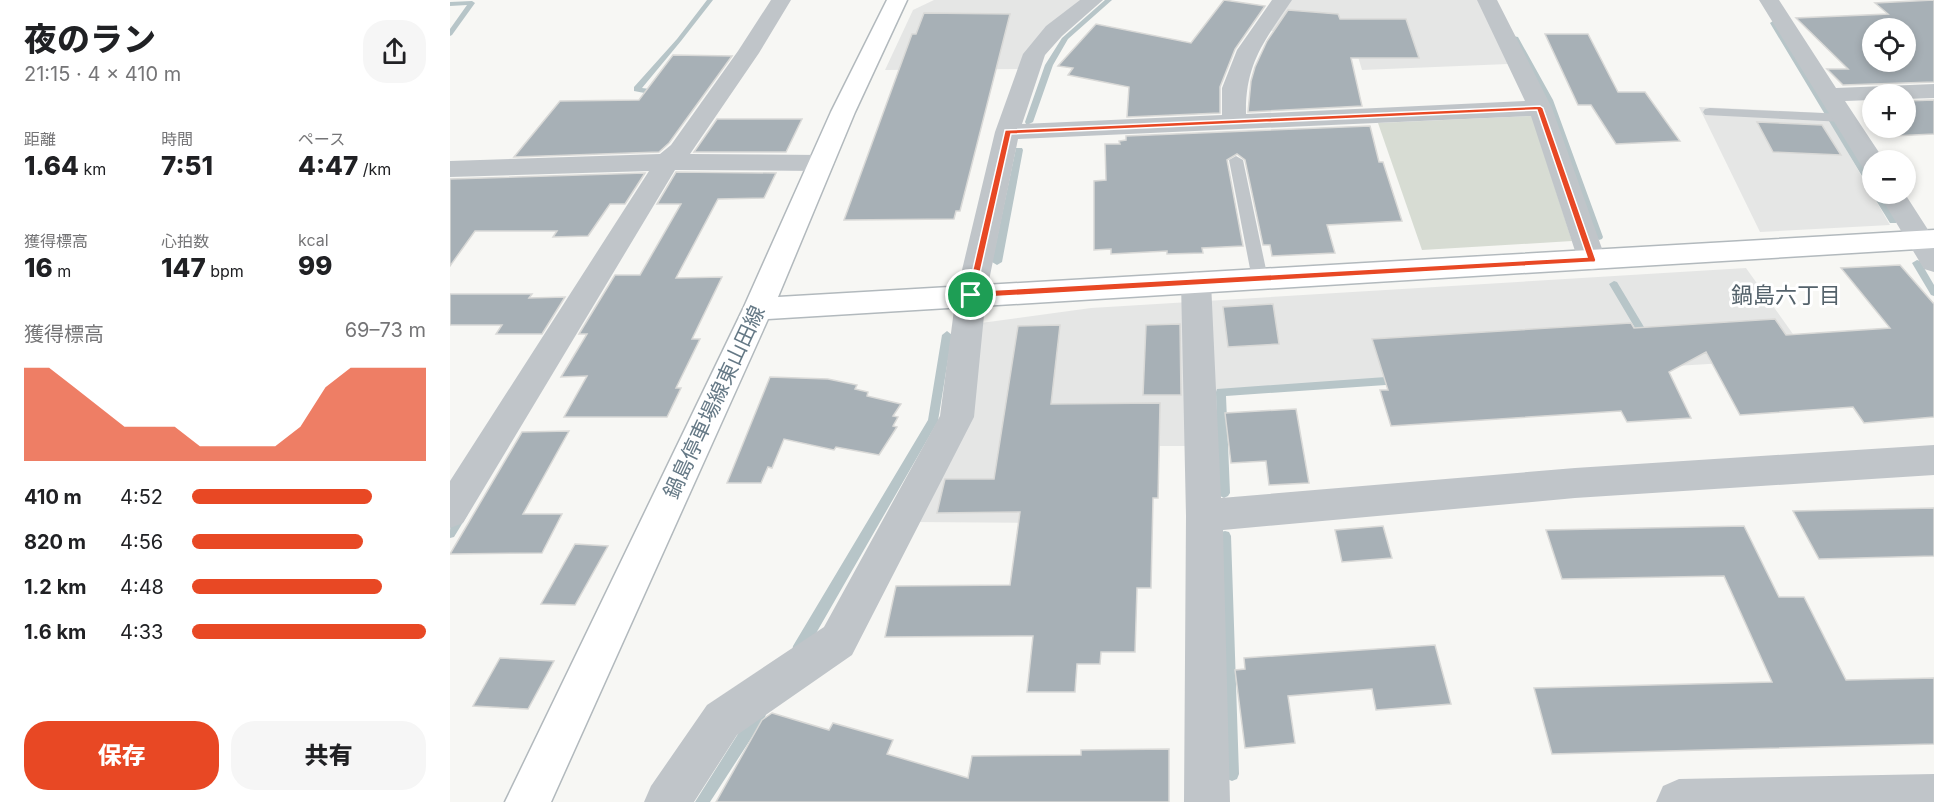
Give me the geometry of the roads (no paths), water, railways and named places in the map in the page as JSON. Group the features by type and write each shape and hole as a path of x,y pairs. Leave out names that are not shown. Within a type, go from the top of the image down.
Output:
{"street":[{"path":"450,512 676,158 748,53 781,0"},
{"name":"鍋島停車場線東山田線","path":"528,802 758,309 821,162 897,0"},
{"path":"667,802 722,720 838,641 957,417 971,295 1008,132 1034,54 1054,31 1093,0"},
{"path":"1234,121 1234,88 1248,50 1282,0"},
{"path":"1487,0 1540,108 1592,260"},
{"path":"1769,0 1833,112 1863,150"},
{"path":"1833,112 1934,91"},
{"path":"1008,132 1540,108"},
{"path":"450,169 676,158 821,162"},
{"path":"1899,204 1929,247"},
{"path":"758,309 1592,260 1929,247"},
{"path":"1196,282 1204,516 1207,802"},
{"path":"1204,516 1575,483 1934,460"},
{"path":"1679,802 1934,797"}],"lane":[{"path":"1710,112 1833,112"},
{"path":"1236,160 1260,279"}],"waterway":[{"path":"653,97 654,92 637,89 710,0"},
{"path":"1029,122 1049,65 1065,38 1109,0"},
{"path":"450,4 472,3 450,34"},
{"path":"1773,23 1862,170"},
{"path":"1515,37 1549,100 1599,237"},
{"path":"997,262 1019,150"},
{"path":"1882,204 1893,221"},
{"path":"1917,263 1934,293"},
{"path":"1614,284 1647,340"},
{"path":"798,651 933,421 947,335"},
{"path":"1224,493 1221,392 1400,380"},
{"path":"450,533 462,514"},
{"path":"1225,536 1232,774"},
{"path":"702,802 760,712"}],"district":[{"name":"鍋島六丁目","path":"1786,295"}]}
